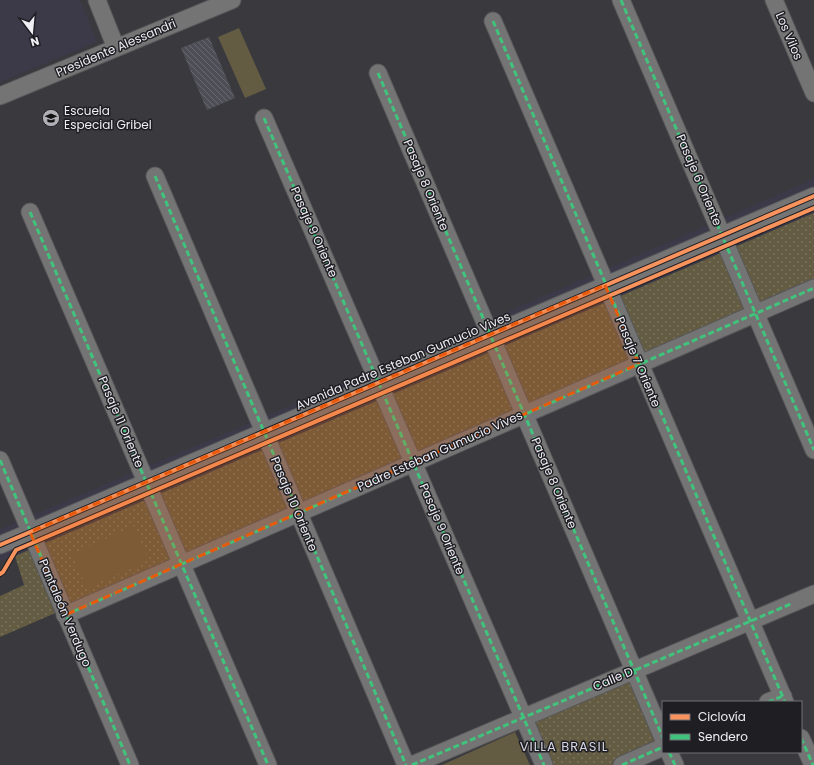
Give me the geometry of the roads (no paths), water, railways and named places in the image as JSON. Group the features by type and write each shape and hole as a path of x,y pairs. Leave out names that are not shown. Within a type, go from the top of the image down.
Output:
{"street":[{"path":"97,0 116,48"},
{"name":"Presidente Alessandri","path":"0,96 232,0"},
{"name":"Pasaje 6 Oriente","path":"621,0 814,450"},
{"name":"Los Vilos","path":"774,0 814,93"},
{"name":"Pasaje 7 Oriente","path":"493,21 750,621 779,700"},
{"name":"Pasaje 8 Oriente","path":"378,73 662,736"},
{"name":"Pasaje 9 Oriente","path":"264,118 544,765"},
{"name":"Pasaje 10 Oriente","path":"155,176 406,765"},
{"name":"Avenida Padre Esteban Gumucio Vives","path":"0,545 814,196"},
{"name":"Pasaje 11 Oriente","path":"30,212 268,765"},
{"name":"Padre Esteban Gumucio Vives","path":"66,615 814,288"},
{"name":"Pantaleón Verdugo","path":"0,460 130,765"},
{"name":"Calle D","path":"412,765 814,594"},
{"path":"802,740 813,765"},
{"path":"622,765 662,747"},
{"path":"669,753 675,765"}],"place":[{"name":"Escuela Especial Gribel","path":"51,118"}],"district":[{"name":"VILLA BRASIL","path":"564,746"}]}
